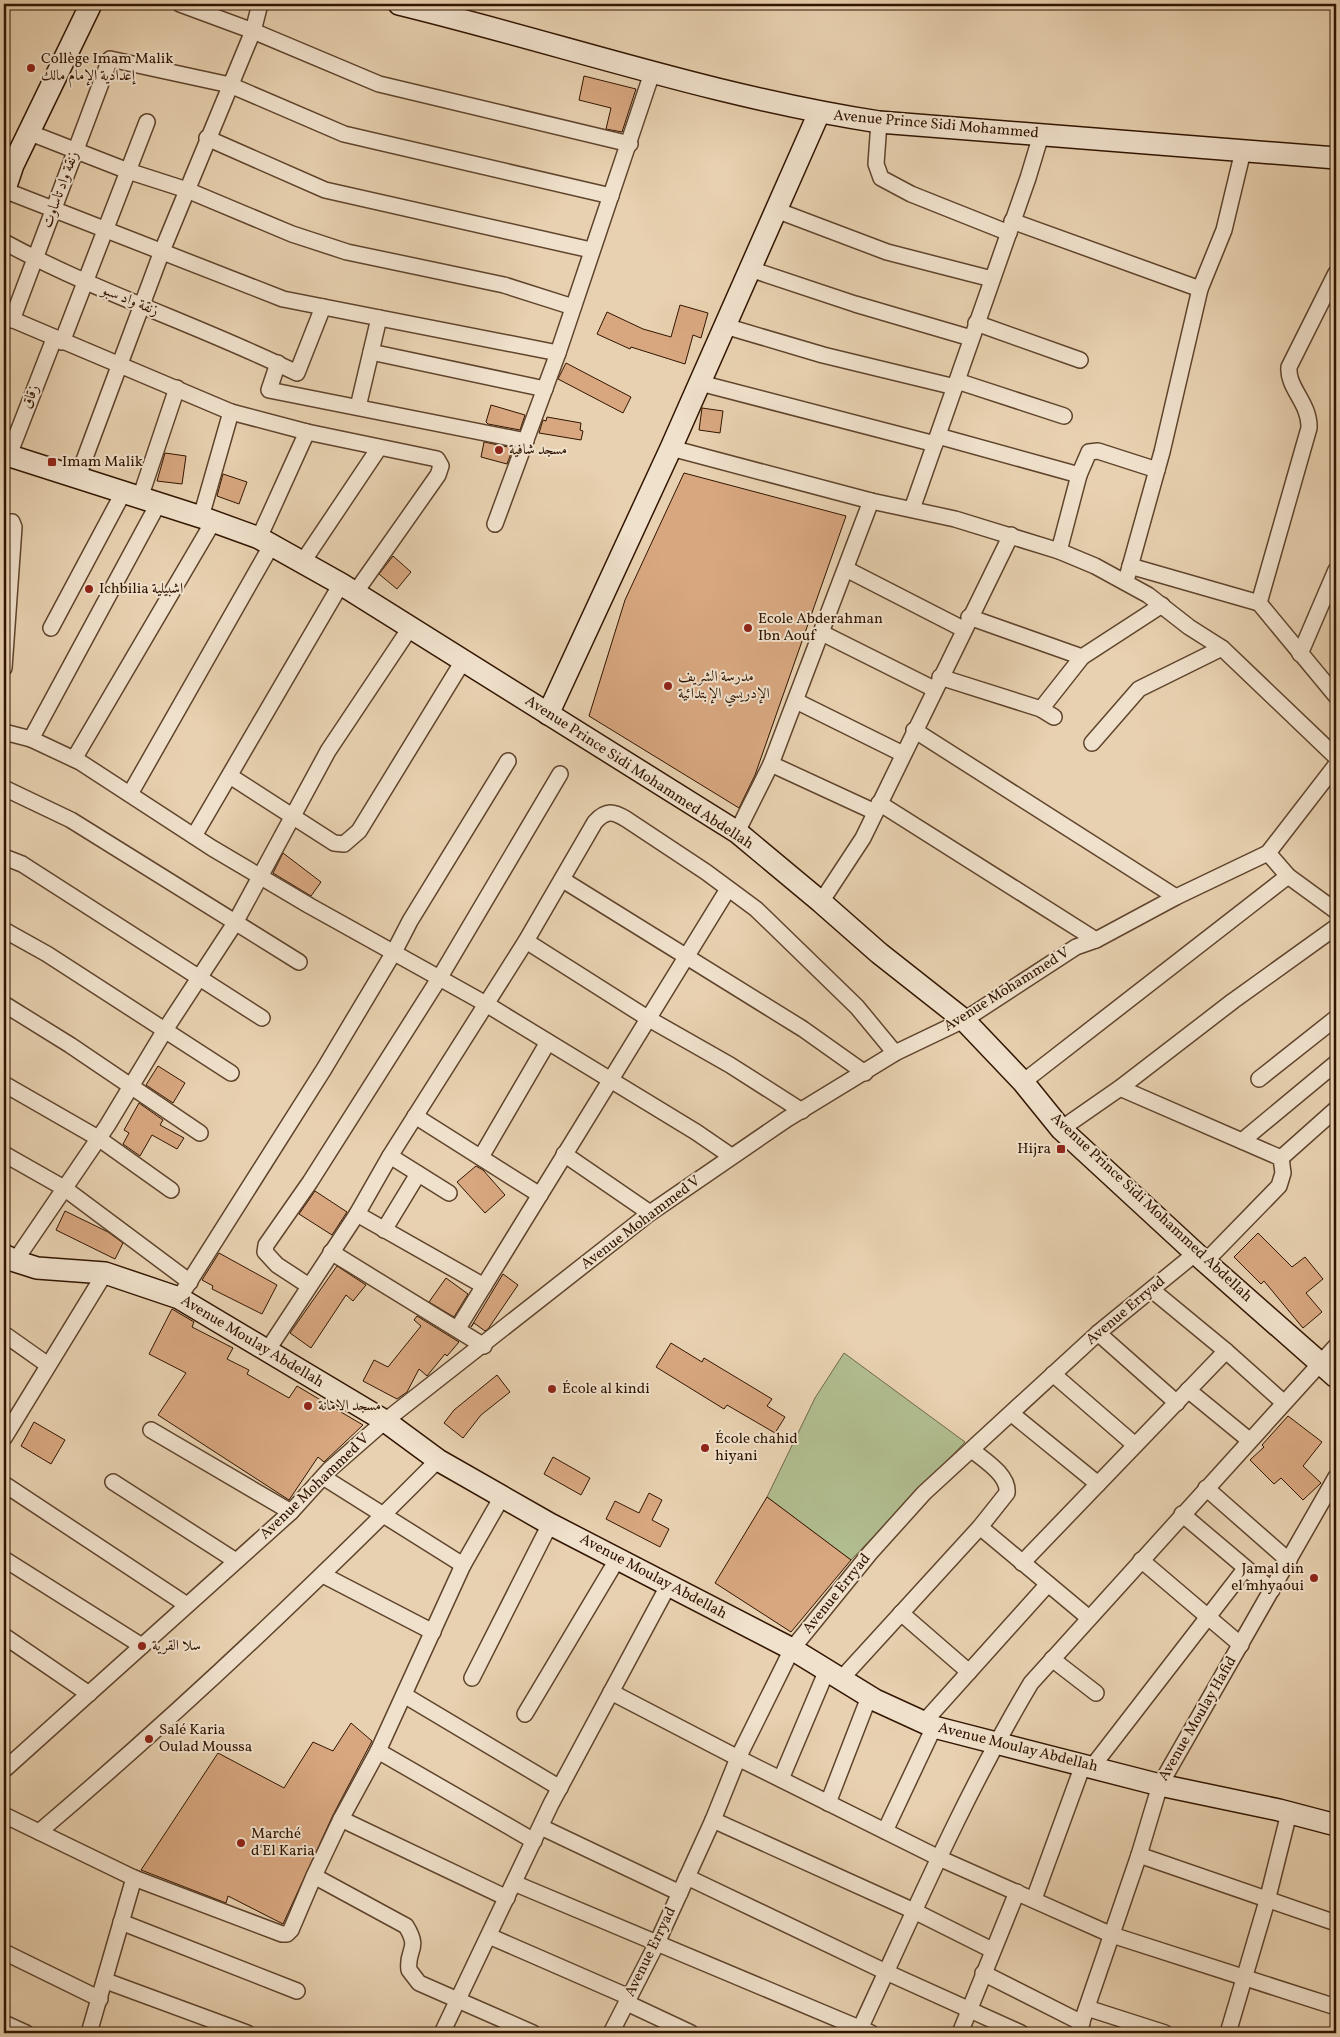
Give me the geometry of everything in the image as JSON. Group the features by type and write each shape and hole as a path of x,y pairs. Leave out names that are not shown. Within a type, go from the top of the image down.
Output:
{"street":[{"path":"91,4 28,132 4,191 54,208 106,231 283,299 558,353"},
{"path":"180,4 253,31 379,84 630,144"},
{"path":"77,479 162,251 207,138 253,31 260,4"},
{"name":"Avenue Prince Sidi Mohammed","path":"400,4 748,98 819,113 879,122 1336,158"},
{"name":"زنقة واد تاساوت","path":"8,318 35,259 110,59 230,85"},
{"path":"495,524 558,353 591,250 630,144 652,73"},
{"path":"230,85 344,134 611,196"},
{"path":"548,714 671,448 819,113"},
{"name":"زقاق","path":"6,455 85,283 147,122"},
{"path":"879,122 876,164 881,178 918,198 1200,289"},
{"path":"28,132 128,171 187,190 292,234 347,252 504,285 573,307"},
{"path":"912,509 1040,135"},
{"path":"207,138 326,190 591,250"},
{"path":"1126,581 1157,470 1200,289 1224,230 1243,151"},
{"path":"776,210 887,252 992,279"},
{"name":"زنقة واد سبو","path":"4,242 85,283 259,354 297,373 323,307"},
{"path":"750,269 855,304 971,338"},
{"path":"1259,603 1309,428 1308,412 1290,377 1289,367 1336,273"},
{"path":"8,318 118,366 177,388 231,412 307,432 436,459 440,463 441,469 348,589 194,836"},
{"path":"358,407 379,318"},
{"path":"976,323 1080,360"},
{"path":"725,326 823,355 956,384 1064,416"},
{"path":"371,352 545,389"},
{"path":"278,363 269,390 526,441"},
{"path":"700,383 1079,476"},
{"path":"32,739 140,498 177,388"},
{"path":"74,759 207,519 231,412"},
{"path":"130,794 265,542 307,432"},
{"path":"302,563 379,448"},
{"path":"671,448 871,501 912,509 1011,535 1059,551 1126,581 1189,627 1222,648 1336,757"},
{"path":"1059,551 1079,476 1089,452 1093,450 1157,470"},
{"name":"Avenue Prince Sidi Mohammed Abdellah","path":"6,455 207,519 265,542 348,589 736,832 821,902 879,954 964,1020 1023,1082 1062,1129 1200,1257 1336,1377"},
{"path":"51,628 140,498"},
{"path":"736,832 771,764 871,501"},
{"path":"4,522 12,522 14,527 4,668"},
{"path":"821,902 863,838 966,623 1011,535"},
{"path":"1130,566 1259,603 1336,696"},
{"path":"846,569 966,623 1082,657"},
{"path":"1300,654 1336,570"},
{"path":"1041,709 1082,657 1162,606"},
{"path":"9,1258 64,1188 98,1138 165,1030 235,923 328,751 410,628"},
{"path":"822,634 937,683 1041,709 1054,717"},
{"path":"1092,743 1139,689 1222,648"},
{"path":"230,776 334,843 339,845 349,842 375,807 463,661"},
{"path":"796,702 903,754"},
{"path":"914,730 1176,897"},
{"path":"4,732 32,739 74,759 194,836 310,906 486,1004 731,1156"},
{"path":"4,1154 64,1188 184,1290 324,1069 394,952 410,921 508,761"},
{"path":"771,764 877,808 1096,940"},
{"name":"Avenue Mohammed V","path":"4,1770 291,1512 323,1477 385,1421 484,1346 650,1213 731,1156 802,1111 895,1053 964,1020 1076,947 1096,940 1176,897 1268,853 1336,765"},
{"path":"309,1286 272,1261 265,1252 266,1245 310,1182 440,977 560,774"},
{"path":"4,788 71,820 299,962"},
{"path":"267,1351 357,1214 390,1156 526,941 595,822 607,812 612,812 728,888 756,909 809,958 857,1007 895,1053"},
{"path":"1268,853 1288,876 1336,911"},
{"path":"4,857 22,864 198,979 262,1018"},
{"path":"1023,1082 1288,876"},
{"path":"563,880 803,1029 865,1073"},
{"path":"458,1328 728,888"},
{"path":"1062,1129 1120,1088 1233,1001 1336,927"},
{"path":"4,930 47,954 231,1073"},
{"path":"526,941 649,1019 730,1065 802,1111"},
{"path":"4,1004 200,1133"},
{"path":"1259,1079 1336,1018"},
{"path":"481,1157 548,1042"},
{"path":"1242,1141 1336,1063"},
{"path":"4,1084 98,1138 170,1190"},
{"path":"1120,1088 1281,1158 1336,1109"},
{"path":"415,1116 540,1195"},
{"path":"564,1154 650,1213"},
{"path":"390,1156 449,1193"},
{"name":"Avenue Erryad","path":"611,2033 657,1943 713,1820 738,1758 792,1649 870,1553 924,1493 1098,1333 1152,1290 1200,1257 1279,1186 1283,1172 1281,1158"},
{"path":"384,1230 418,1174"},
{"path":"357,1214 484,1286"},
{"path":"331,1252 458,1328 484,1346"},
{"name":"Avenue Moulay Abdellah","path":"9,1258 37,1268 104,1273 184,1290 267,1351 385,1421 438,1460 503,1495 550,1524 792,1649 869,1697 929,1725 1160,1785 1336,1825"},
{"path":"4,1438 8,1420 48,1365 104,1273"},
{"path":"1152,1290 1226,1351 1283,1402"},
{"path":"1098,1333 1177,1403"},
{"path":"4,1334 48,1365"},
{"path":"514,1883 863,2032 886,1972 914,1910 995,1742 1031,1682 1283,1402 1336,1346"},
{"path":"1022,1562 1226,1351"},
{"path":"1053,1374 1136,1446"},
{"path":"1188,1390 1249,1440"},
{"path":"1012,1414 1098,1484"},
{"path":"151,1430 291,1512"},
{"path":"781,1779 834,1675 901,1613 980,1527 1005,1496 1007,1487 1002,1476 972,1450"},
{"path":"39,1832 98,1782 323,1576 438,1460"},
{"path":"323,1477 463,1565"},
{"name":"Avenue Moulay Hafid","path":"1080,2028 1140,1855 1160,1785 1336,1477"},
{"path":"113,1482 236,1561"},
{"path":"4,1484 187,1605"},
{"path":"1206,1488 1289,1561"},
{"path":"4,1815 134,1878 282,1934 287,1934 291,1930 341,1820 378,1751 463,1565 503,1495"},
{"path":"1182,1514 1245,1570 1272,1590"},
{"path":"472,1678 550,1524"},
{"path":"980,1527 1089,1618"},
{"path":"525,1714 618,1558"},
{"path":"4,1559 142,1646"},
{"path":"1141,1560 1241,1645"},
{"path":"1034,1899 1088,1766 1245,1570"},
{"path":"323,1576 433,1632"},
{"path":"885,1831 929,1725 969,1672 1048,1584"},
{"path":"442,2033 560,1788 668,1586"},
{"path":"901,1613 969,1672"},
{"path":"4,1636 89,1694"},
{"path":"1052,1659 1096,1693"},
{"path":"611,1692 738,1758 939,1858 1112,1935 1336,2007"},
{"path":"404,1695 560,1788"},
{"path":"828,1803 869,1697"},
{"path":"378,1751 534,1841"},
{"path":"1228,2033 1243,1976 1267,1901 1289,1813"},
{"path":"341,1820 507,1898"},
{"path":"713,1820 914,1910 992,1950"},
{"path":"541,1827 680,1893"},
{"path":"1140,1855 1267,1901 1336,1923"},
{"path":"314,1876 406,1926 413,1936 414,1943 408,1965 414,1979 458,2000 502,2027 534,2033"},
{"path":"688,1877 886,1972 1021,2033"},
{"path":"89,2033 106,1980 134,1878"},
{"path":"960,2033 1017,1892"},
{"path":"121,1922 297,1991"},
{"path":"489,1936 628,2000 691,2033"},
{"path":"4,1952 100,1999"},
{"path":"983,1973 1080,2028"},
{"path":"106,1980 247,2033"},
{"path":"1087,2008 1165,2033"},
{"path":"4,2023 26,2033"}],"green space":[{"path":"844,1353 965,1442 851,1560 767,1497 815,1398"}],"building":[{"path":"584,76 636,89 622,132 606,129 611,108 579,100"},
{"path":"680,305 708,313 701,338 693,335 685,364 631,347 630,349 597,334 607,312 643,329 671,337"},
{"path":"566,363 631,397 623,413 558,379"},
{"path":"491,405 525,415 520,430 488,424 486,422"},
{"path":"702,408 723,411 720,433 699,430"},
{"path":"547,417 581,423 580,430 583,431 581,440 539,433 543,420 546,421"},
{"path":"484,442 513,448 507,464 481,457"},
{"path":"165,453 186,456 182,484 157,481"},
{"name":"Ecole Abderahman Ibn Aouf","path":"684,473 846,516 755,775 739,808 589,716 625,600"},
{"path":"223,474 247,482 239,504 217,496"},
{"path":"393,556 411,572 397,589 379,574"},
{"path":"283,853 321,882 311,896 273,873"},
{"path":"158,1066 185,1083 173,1103 146,1085"},
{"path":"139,1103 163,1120 160,1125 184,1138 177,1149 152,1135 140,1156 123,1144 129,1133 124,1130"},
{"path":"476,1166 483,1170 505,1195 485,1213 457,1182"},
{"path":"315,1191 347,1212 332,1235 299,1214"},
{"path":"65,1211 108,1232 123,1243 115,1259 56,1230"},
{"path":"1258,1233 1292,1267 1305,1257 1323,1279 1306,1293 1322,1312 1303,1328 1264,1281 1261,1284 1234,1257"},
{"path":"219,1253 277,1285 262,1314 212,1289 213,1286 202,1280"},
{"path":"337,1266 366,1285 353,1301 346,1295 311,1348 290,1333"},
{"path":"503,1274 518,1285 488,1329 485,1331 474,1323 471,1327"},
{"path":"446,1278 468,1294 454,1317 429,1302"},
{"path":"172,1309 194,1322 192,1327 233,1348 227,1359 249,1370 247,1374 289,1398 297,1386 363,1425 324,1462 318,1457 289,1500 158,1415 186,1373 149,1354"},
{"path":"417,1316 459,1342 447,1356 445,1354 427,1376 419,1369 407,1392 397,1399 363,1381 374,1360 388,1367 421,1326 414,1320"},
{"path":"671,1343 702,1362 704,1358 772,1399 767,1406 785,1417 775,1433 727,1405 724,1409 656,1367"},
{"path":"497,1375 510,1392 481,1415 463,1438 444,1423 454,1410"},
{"path":"1288,1416 1322,1442 1303,1466 1321,1483 1303,1500 1281,1478 1274,1484 1250,1460 1264,1447 1262,1445"},
{"path":"34,1422 65,1440 51,1464 21,1446"},
{"path":"553,1457 590,1478 581,1495 544,1474"},
{"path":"649,1493 662,1500 652,1520 669,1529 660,1547 606,1519 615,1501 639,1513"},
{"path":"767,1497 851,1560 791,1632 715,1583"},
{"name":"Marché d'El Karia","path":"351,1723 372,1741 333,1815 283,1924 228,1896 226,1903 141,1870 218,1753 284,1788 313,1742 333,1751"}],"place":[{"name":"Collège Imam Malik إعدادية الإمام مالك","path":"31,68"},
{"name":"مسجد شافية","path":"499,450"},
{"name":"Imam Malik","path":"52,462"},
{"name":"Ichbilia اشبيلية","path":"89,589"},
{"name":"Ecole Abderahman Ibn Aouf","path":"748,628"},
{"name":"مدرسة الشريف الإدريسي الإبتدائية","path":"668,686"},
{"name":"Hijra","path":"1061,1149"},
{"name":"École al kindi","path":"552,1389"},
{"name":"مسجد الامانة","path":"308,1406"},
{"name":"École chahid hiyani","path":"705,1448"},
{"name":"Jamal din el mhyaoui","path":"1314,1578"},
{"name":"سلا القرية","path":"142,1646"},
{"name":"Salé Karia Oulad Moussa","path":"149,1739"},
{"name":"Marché d'El Karia","path":"241,1843"}]}
